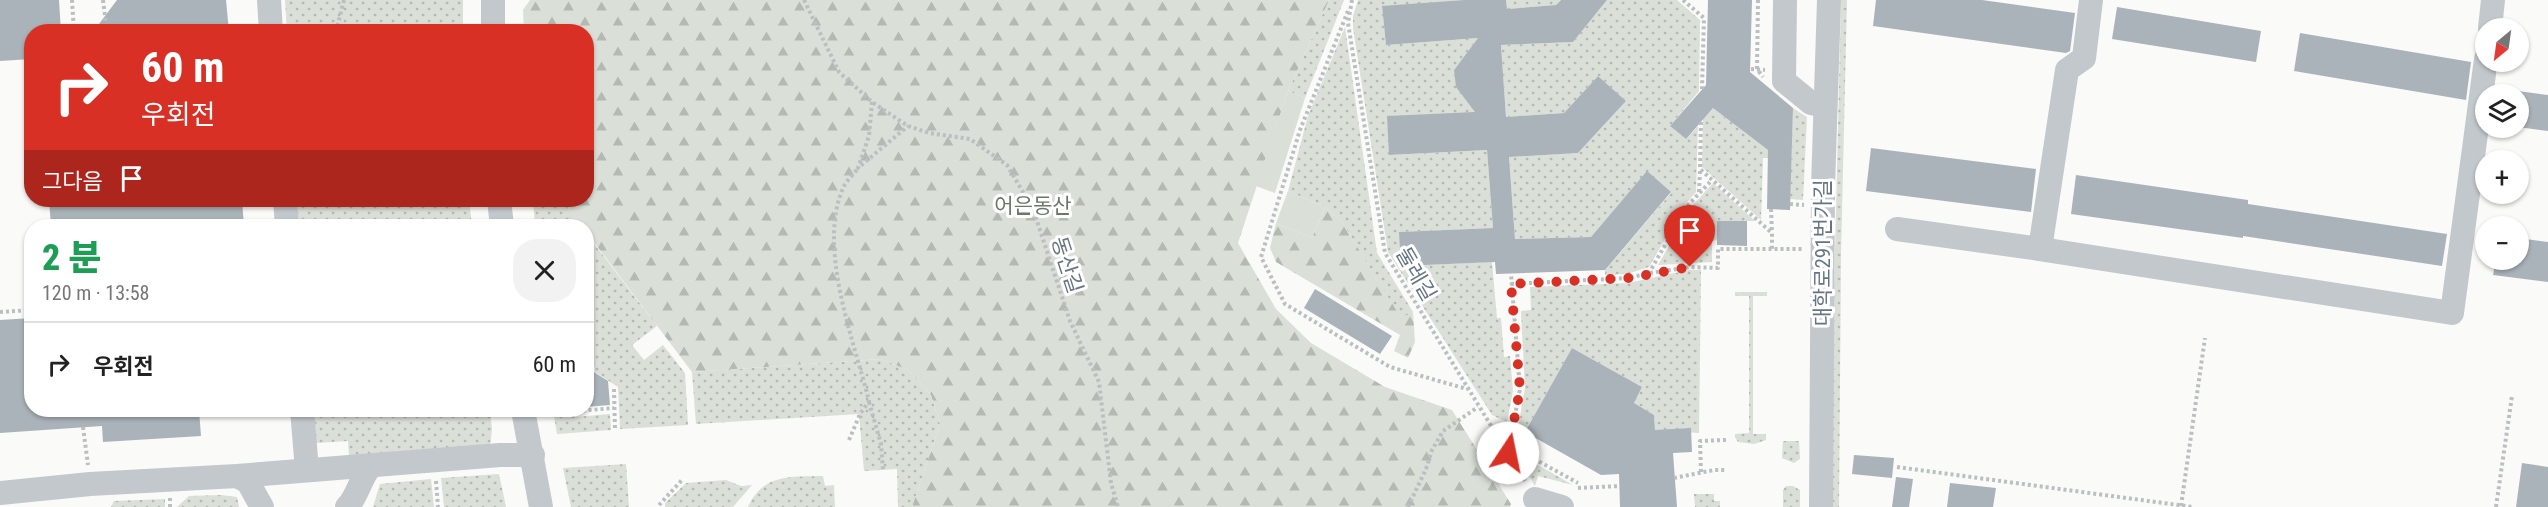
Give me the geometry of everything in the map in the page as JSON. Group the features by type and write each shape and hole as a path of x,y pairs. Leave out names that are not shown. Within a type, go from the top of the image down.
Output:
{"street":[{"path":"269,0 270,24"},
{"path":"493,0 493,24"},
{"path":"1785,0 1784,81 1811,103 1826,106"},
{"name":"대학로291번가길","path":"1821,507 1829,0"},
{"path":"2040,249 2067,70 2084,58 2091,0"},
{"path":"2491,18 2493,0"},
{"path":"1897,229 2452,313 2484,72"},
{"path":"303,417 307,470"},
{"path":"524,417 541,507"},
{"path":"0,493 90,484 211,478 500,454 532,455"},
{"path":"347,507 356,494 362,476 370,466"},
{"path":"237,476 248,482 262,507"},
{"path":"1535,499 1562,507"}],"path":[{"path":"72,0 74,24"},
{"path":"103,0 106,24"},
{"path":"338,24 344,0"},
{"name":"동산길","path":"804,0 839,72 872,102 908,126 929,133 970,138 1007,165 1033,209 1070,321 1099,382 1111,483 1118,507"},
{"path":"1683,0 1704,18 1706,55 1702,88"},
{"path":"1758,0 1757,72 1770,84"},
{"path":"1351,2 1300,130 1261,257 1285,304 1390,367 1467,389"},
{"name":"둘레길","path":"1351,2 1348,23 1384,253 1535,499"},
{"path":"1751,69 1757,69"},
{"path":"858,168 869,136 872,102"},
{"path":"1699,194 1701,122"},
{"path":"883,470 881,444 838,283 833,243 844,187 858,168 908,126"},
{"path":"1700,169 1772,233"},
{"path":"1649,273 1688,205 1712,180"},
{"path":"1790,204 1808,205"},
{"path":"1771,209 1772,249"},
{"path":"1772,218 1777,218"},
{"path":"1511,284 1629,278 1690,267 1718,268 1718,249 1806,249"},
{"path":"1508,453 1520,389 1511,274"},
{"path":"0,312 24,310"},
{"path":"2181,506 2205,338"},
{"path":"614,389 615,430"},
{"path":"2496,507 2512,396"},
{"path":"849,440 860,414 869,401"},
{"path":"1408,507 1426,469 1432,450 1443,431 1478,407"},
{"path":"594,410 614,408"},
{"path":"83,427 89,470"},
{"path":"1494,431 1509,445 1578,485 1620,486"},
{"path":"1701,472 1700,441 1726,440"},
{"path":"1897,467 2193,507"},
{"path":"1674,477 1726,470"},
{"path":"436,474 438,507"},
{"path":"659,505 682,480"}],"green space":[{"path":"285,0 463,0 463,24 287,24"},
{"name":"어은동산","path":"530,0 1329,0 1288,91 1238,243 1276,309 1311,343 1385,387 1452,410 1511,504 1510,507 912,507 940,424 931,395 908,370 881,359 692,372 594,242 594,219 577,219 567,207 594,207 594,24 524,24 523,10"},
{"path":"1329,0 1344,0 1305,98 1288,91"},
{"path":"1358,0 1464,0 1382,7 1386,45 1478,38 1454,70 1461,94 1470,101 1483,106 1484,112 1390,155 1487,150 1493,228 1400,232 1401,266 1492,262 1497,318 1501,318 1504,357 1510,356 1513,391 1507,422 1492,415 1388,252 1353,28 1353,16"},
{"path":"1506,0 1561,0 1556,5 1507,9"},
{"path":"1607,0 1677,0 1700,20 1699,91 1670,126 1686,139 1698,126 1696,192 1686,203 1649,267 1627,274 1605,275 1605,270 1671,193 1647,172 1591,237 1515,239 1509,157 1578,153 1626,101 1598,76 1564,113 1506,117 1501,45 1573,42"},
{"path":"1841,0 1847,0 1841,254 1839,507 1829,507"},
{"path":"1345,27 1377,253 1413,312 1401,319 1342,222 1325,207 1288,191 1308,116"},
{"path":"1288,91 1305,98 1275,193 1256,186"},
{"path":"1713,108 1768,150 1768,158 1763,158 1761,220 1702,167 1703,119"},
{"path":"1793,108 1807,117 1803,200 1790,199"},
{"path":"1713,183 1755,221 1718,221 1717,240 1712,241 1712,262 1658,265 1691,207"},
{"path":"1288,191 1325,207 1312,238 1276,223"},
{"path":"298,207 470,207 471,219 298,219"},
{"path":"534,207 567,207 577,219 534,219"},
{"path":"1325,207 1342,222 1401,318 1413,312 1415,342 1408,358 1394,351 1400,335 1276,262 1270,248 1276,223 1312,238"},
{"path":"594,243 657,326 632,345 644,360 663,345 685,373 688,425 620,429 618,387 595,372"},
{"path":"1689,270 1701,270 1699,433 1655,430 1654,415 1634,403 1642,387 1572,348 1525,432 1518,428 1525,388 1521,311 1531,310 1530,287 1628,283"},
{"path":"1735,292 1767,292 1767,296 1753,296 1753,434 1766,434 1766,440 1754,444 1738,442 1735,437 1735,434 1749,433 1749,296 1735,296"},
{"path":"881,359 908,370 931,395 940,424 912,507 898,507 897,469 864,471 859,414 696,424 692,372"},
{"path":"610,414 611,430 557,434 554,417 594,417"},
{"path":"314,417 491,417 490,448 349,457 348,441 316,443"},
{"path":"1783,441 1799,441 1800,459 1794,463 1782,458"},
{"path":"1515,452 1573,485 1538,476 1535,486"},
{"path":"626,464 629,507 571,507 563,468"},
{"path":"499,474 506,507 444,507 441,478"},
{"path":"823,476 825,486 834,485 835,507 748,507 754,496 770,483 790,477"},
{"path":"431,479 434,507 373,507 380,484"},
{"path":"726,480 741,486 752,485 733,507 665,507 665,503 686,483"},
{"path":"1786,486 1793,486 1800,490 1800,507 1783,507 1783,490"},
{"path":"1694,494 1714,494 1714,501 1720,501 1720,507 1695,507"},
{"path":"189,496 237,497 239,507 177,507"},
{"path":"165,499 165,507 111,507 114,501"}],"building":[{"path":"0,0 59,0 60,24 24,24 24,60 0,61"},
{"path":"117,0 226,0 228,24 99,24"},
{"path":"1464,0 1506,0 1507,9 1556,5 1561,0 1607,0 1573,42 1501,45 1506,117 1564,113 1598,76 1626,101 1578,153 1509,157 1515,239 1591,237 1647,171 1671,192 1605,270 1496,274 1495,262 1401,266 1399,232 1493,228 1487,150 1389,155 1387,116 1475,112 1456,87 1454,70 1478,38 1386,45 1382,6"},
{"path":"1708,0 1752,0 1750,72 1793,108 1790,210 1767,209 1768,150 1713,108 1686,139 1670,126 1706,85"},
{"path":"1876,0 1982,0 2075,13 2070,51 2066,53 1873,26"},
{"path":"2117,7 2261,31 2256,62 2112,39"},
{"path":"2300,33 2471,62 2466,100 2294,71"},
{"path":"2529,92 2548,95 2548,131 2529,128"},
{"path":"1871,148 2036,169 2031,212 1866,191"},
{"path":"2076,175 2248,200 2248,204 2447,234 2442,266 2243,236 2243,238 2071,214"},
{"path":"50,207 243,207 243,219 50,219"},
{"path":"1717,221 1747,221 1747,246 1717,245"},
{"path":"2529,239 2548,242 2548,282 2493,275 2494,270 2529,270"},
{"path":"1315,289 1392,336 1380,354 1304,308"},
{"path":"24,318 24,417 200,417 201,436 103,442 102,426 0,433 0,320"},
{"path":"1572,348 1642,387 1634,403 1654,415 1655,430 1691,428 1692,452 1673,453 1677,507 1620,507 1619,474 1601,475 1525,432"},
{"path":"594,372 608,381 610,405 594,406"},
{"path":"1854,455 1894,458 1892,478 1852,474"},
{"path":"2522,463 2548,467 2548,507 2516,507"},
{"path":"1896,477 1913,479 1909,507 1892,507"},
{"path":"1950,483 1996,488 1993,507 1947,507"}],"route":[{"path":"1508,453 1520,389 1511,284 1629,278 1690,267"}]}
